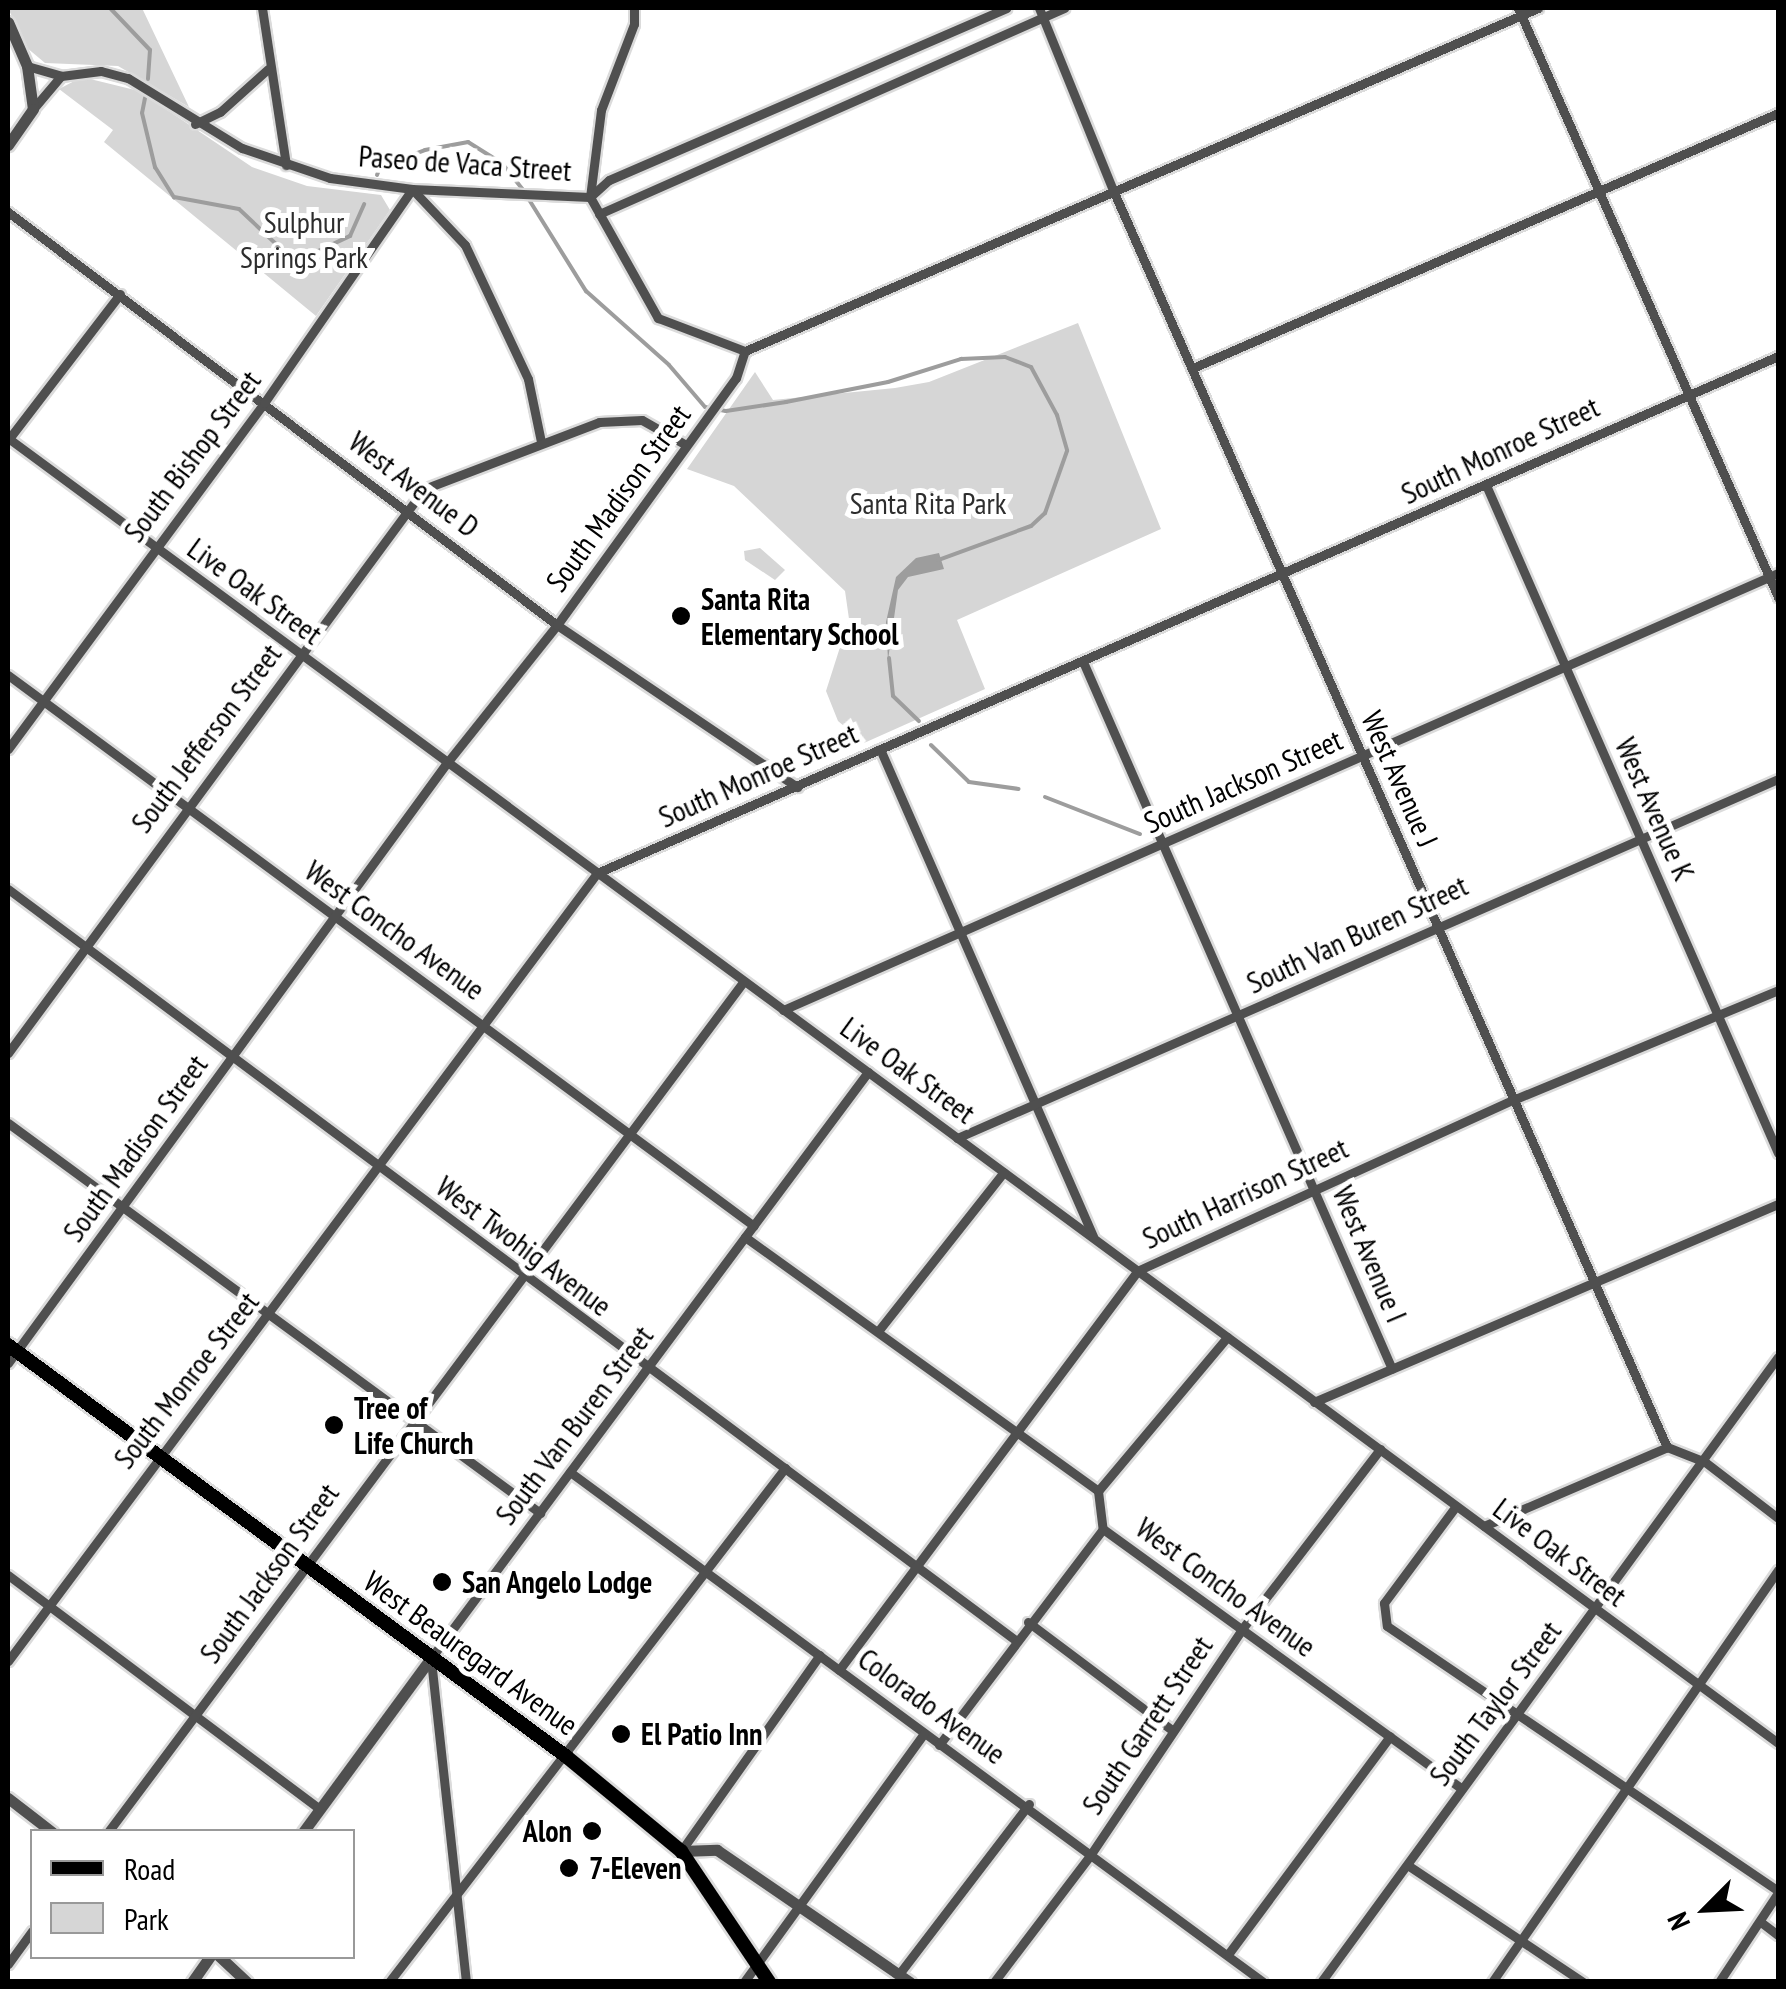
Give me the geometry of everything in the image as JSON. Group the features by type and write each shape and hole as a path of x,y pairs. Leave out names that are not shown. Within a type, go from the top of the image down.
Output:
{"main road":[{"name":"West Beauregard Avenue","path":"10,1354 157,1456 567,1757 681,1851 760,1960 768,1982"}],"street":[{"path":"262,8 268,68 286,165"},
{"path":"634,8 634,24 601,110 590,197 658,318 745,351 1000,246 1112,190 1520,11 1538,8"},
{"name":"Paseo de Vaca Street","path":"27,66 61,76 102,71 128,78 195,124 286,165 412,189 590,197 608,180 1006,8"},
{"name":"Paseo de Vaca Street","path":"599,214 1041,12 1064,8"},
{"path":"1520,11 1687,391 1774,575 1778,596"},
{"name":"West Avenue J","path":"1041,12 1112,190 1196,367 1362,756 1666,1447"},
{"path":"8,22 27,66 33,109"},
{"path":"195,124 220,112 268,68"},
{"path":"8,145 61,76"},
{"path":"1196,367 1778,114"},
{"path":"412,189 464,245 528,380 540,442"},
{"name":"South Bishop Street","path":"8,749 264,403 412,189"},
{"name":"West Avenue D","path":"8,212 410,510 557,625 797,788"},
{"path":"8,439 120,294"},
{"name":"South Madison Street","path":"10,1354 233,1058 446,764 557,625 736,378 745,351"},
{"name":"South Monroe Street","path":"8,1661 157,1456 269,1314 597,872 1084,664 1687,391 1778,356"},
{"name":"South Jefferson Street","path":"8,1053 84,944 424,488 599,422 642,420 686,445"},
{"name":"Live Oak Street","path":"8,439 1778,1743"},
{"name":"West Avenue K","path":"1486,485 1778,1153"},
{"name":"South Jackson Street","path":"783,1010 1774,575"},
{"name":"West Avenue I","path":"1084,664 1392,1369"},
{"name":"West Concho Avenue","path":"8,674 754,1226"},
{"path":"880,748 1094,1238"},
{"name":"South Van Buren Street","path":"957,1138 1240,1016 1436,923 1778,778"},
{"name":"West Twohig Avenue","path":"8,889 1014,1639"},
{"name":"South Jackson Street","path":"110,1829 197,1717 302,1565 631,1135 744,980"},
{"name":"South Harrison Street","path":"840,1670 1137,1271 1513,1100 1778,990"},
{"name":"South Van Buren Street","path":"306,1829 868,1072"},
{"path":"8,1123 540,1512"},
{"path":"879,1330 1004,1172"},
{"path":"1314,1402 1778,1204"},
{"path":"746,1237 1098,1491 1227,1337"},
{"name":"South Taylor Street","path":"1321,1982 1408,1866 1459,1787 1596,1612 1778,1357"},
{"path":"1484,1526 1666,1447 1705,1462 1778,1518"},
{"name":"South Garrett Street","path":"994,1982 1089,1857 1242,1629 1380,1449"},
{"path":"389,1982 567,1757 706,1568 786,1468"},
{"name":"Colorado Avenue","path":"570,1472 706,1568 939,1745 1029,1804 1089,1857 1263,1982"},
{"name":"West Concho Avenue","path":"1098,1491 1104,1529 1459,1787"},
{"path":"1456,1506 1384,1604 1387,1626 1778,1892 1762,1922 1719,1982"},
{"path":"939,1745 1014,1639 1104,1529"},
{"path":"1492,1982 1624,1784 1778,1570"},
{"path":"8,1575 320,1809"},
{"path":"1028,1622 1173,1731"},
{"path":"681,1851 820,1655"},
{"path":"431,1658 466,1982"},
{"path":"744,1982 924,1734"},
{"path":"1228,1954 1390,1736"},
{"path":"8,1798 48,1829"},
{"path":"681,1851 717,1850 904,1978 1029,1804"},
{"path":"1408,1866 1583,1982"},
{"path":"1762,1922 1778,1935"},
{"path":"8,1964 30,1934"},
{"path":"192,1982 208,1959"},
{"path":"222,1959 247,1982"}],"green space":[{"path":"8,8 142,8 189,107 118,66 45,63 26,47"},
{"name":"Sulphur Springs Park","path":"82,77 139,91 252,167 307,186 381,195 390,210 316,316 104,142 113,130 59,89"},
{"name":"Santa Rita Park","path":"1078,323 1161,529 957,620 985,689 864,743 838,721 826,691 849,619 845,591 734,486 687,469 755,372 773,400 895,388 929,382"},
{"path":"760,548 785,570 775,580 745,560 744,551"}],"shaded area":[{"path":"939,553 944,569 908,577 898,590 888,660 886,622 896,577 916,558"}],"waterway":[{"path":"110,8 150,50 148,79"},
{"path":"145,98 142,113 155,167 174,197 239,209 295,262 350,236 364,204"},
{"path":"377,175 380,167 425,150 468,142 502,163 523,190"},
{"path":"528,198 586,291 669,365 705,407 726,411 786,402 888,382 961,359 1005,357 1031,367 1057,415 1067,451 1045,513 1031,526 938,560"},
{"path":"889,658 893,696 919,721"},
{"path":"931,745 969,782 1019,789"},
{"path":"1045,797 1140,834"}],"place":[{"name":"Santa Rita Elementary School","path":"681,616"},
{"name":"Tree of Life Church","path":"334,1425"},
{"name":"San Angelo Lodge","path":"442,1582"},
{"name":"El Patio Inn","path":"621,1734"},
{"name":"Alon","path":"592,1831"},
{"name":"7-Eleven","path":"569,1868"}]}
